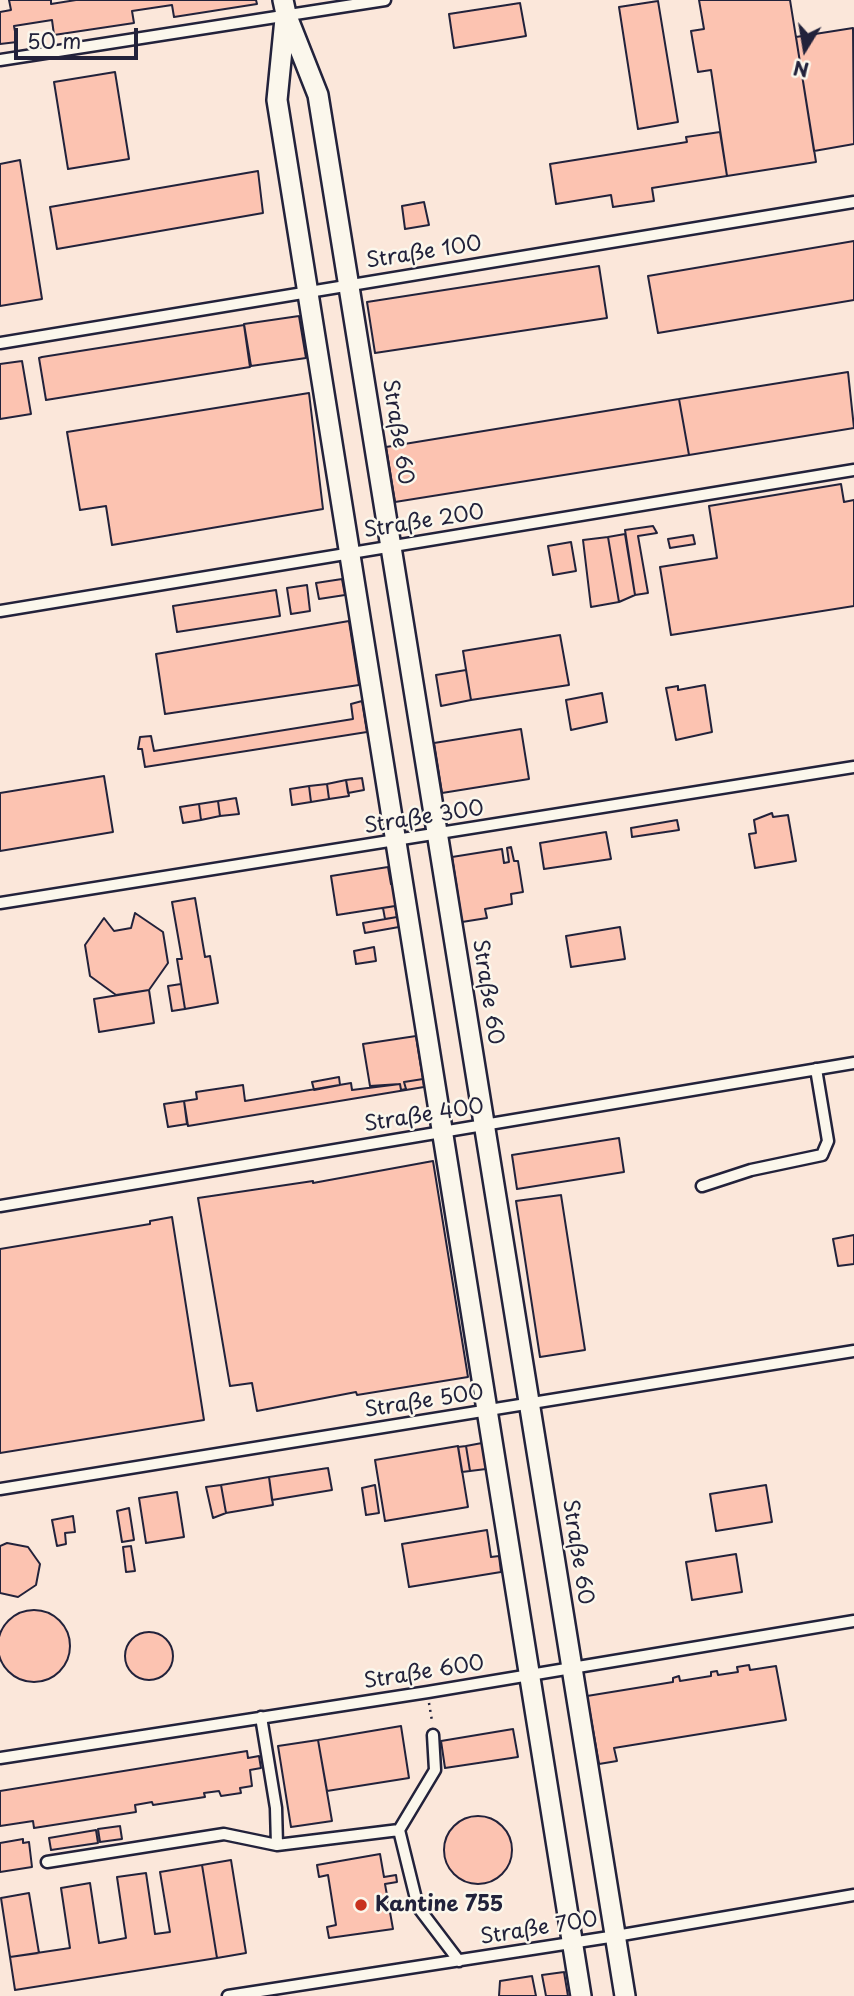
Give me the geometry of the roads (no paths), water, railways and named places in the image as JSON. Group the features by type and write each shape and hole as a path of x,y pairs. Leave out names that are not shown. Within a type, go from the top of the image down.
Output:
{"street":[{"name":"Straße 60","path":"285,7 318,94 625,1996"},
{"path":"285,7 278,100 581,1996"}],"lane":[{"path":"0,60 285,7 385,0"},
{"name":"Straße 100","path":"0,342 854,202"},
{"name":"Straße 200","path":"0,611 854,470"},
{"name":"Straße 300","path":"0,903 854,767"},
{"name":"Straße 400","path":"0,1206 854,1063"},
{"path":"702,1186 751,1170 822,1155 828,1141 816,1069"},
{"name":"Straße 500","path":"0,1489 854,1350"},
{"name":"Straße 600","path":"0,1758 529,1676 854,1621"},
{"path":"261,1717 276,1808 277,1845"},
{"path":"433,1735 435,1770 399,1830 418,1907 459,1961"},
{"path":"47,1861 224,1834 277,1845 399,1830"},
{"name":"Straße 700","path":"228,1996 616,1937 854,1895"}],"place":[{"name":"Kantine 755","path":"361,1905"}]}
